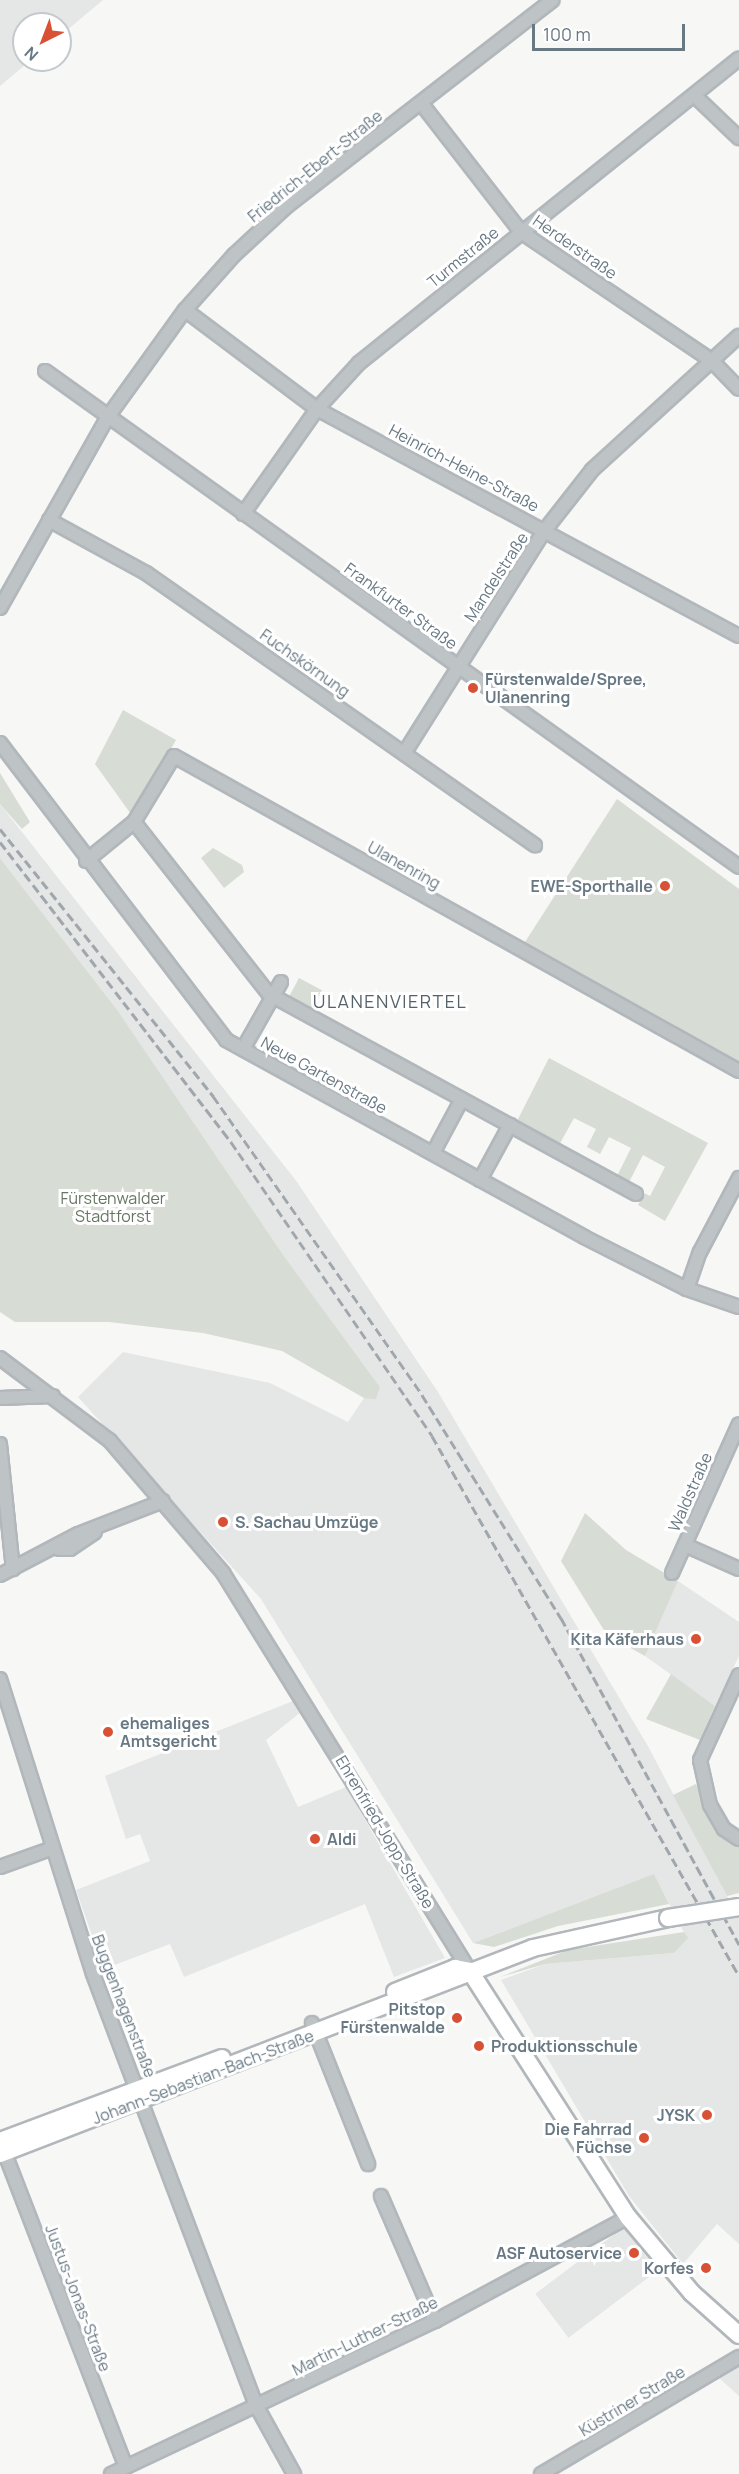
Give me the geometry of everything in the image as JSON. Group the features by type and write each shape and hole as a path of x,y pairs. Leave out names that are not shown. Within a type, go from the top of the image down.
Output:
{"street":[{"name":"Friedrich-Ebert-Straße","path":"107,418 185,310 286,206 553,0"},
{"name":"Turmstraße","path":"243,514 317,409 359,363 739,59"},
{"path":"695,96 739,138"},
{"name":"Herderstraße","path":"421,103 521,232 711,360 739,389"},
{"name":"Heinrich-Heine-Straße","path":"185,310 317,409 546,530 739,636"},
{"name":"Mandelstraße","path":"405,752 546,530 592,470 739,336"},
{"name":"Frankfurter Straße","path":"45,370 107,418 737,861"},
{"path":"0,608 107,418"},
{"name":"Fuchskörnung","path":"50,520 146,573 535,845"},
{"name":"Neue Gartenstraße","path":"0,743 86,861 226,1040 480,1180 687,1289 739,1307"},
{"name":"Ulanenring","path":"86,861 134,822 174,756 739,1071"},
{"path":"134,822 273,996 636,1194"},
{"path":"243,1049 281,982"},
{"path":"433,1153 462,1099"},
{"path":"480,1180 510,1125"},
{"path":"687,1289 700,1252 739,1178"},
{"name":"Ehrenfried-Jopp-Straße","path":"0,1358 110,1441 223,1573 275,1651 470,1971 628,2217 692,2293 739,2335"},
{"path":"0,1398 53,1396"},
{"name":"Waldstraße","path":"672,1573 739,1424"},
{"path":"0,1444 14,1569"},
{"path":"0,1575 59,1549 78,1534 96,1532 163,1501"},
{"path":"685,1545 739,1569"},
{"path":"739,1675 700,1760 710,1805 724,1829 739,1839"},
{"name":"Buggenhagenstraße","path":"0,1679 50,1849 140,2095 257,2407 294,2474"},
{"path":"0,1867 50,1849"},
{"name":"Johann-Sebastian-Bach-Straße","path":"1,2146 314,2029 455,1968 470,1971 593,1932 739,1907"},
{"path":"314,2029 368,2164"},
{"name":"Justus-Jonas-Straße","path":"1,2146 126,2467"},
{"path":"381,2196 435,2321"},
{"name":"Martin-Luther-Straße","path":"111,2474 435,2321 628,2217"},
{"name":"Küstriner Straße","path":"543,2474 739,2357"}],"shaded area":[{"path":"0,0 103,0 72,26 72,12 12,12 12,72 17,72 0,86"},
{"path":"0,804 297,1182 438,1392 649,1748 739,1919 739,2244 717,2224 683,2264 629,2196 501,1980 545,1964 674,1953 687,1938 654,1875 473,1943 261,1599 78,1397 123,1352 270,1383 348,1422 364,1398 376,1398 380,1387 284,1256 118,1011 0,858"},
{"name":"Kita Käferhaus","path":"678,1581 739,1622 739,1656 715,1706 645,1656"},
{"path":"293,1701 301,1712 266,1740 298,1807 346,1787 445,1958 394,1977 365,1904 184,1977 170,1944 104,1969 76,1890 150,1861 140,1834 126,1839 105,1776"},
{"path":"624,2227 657,2271 568,2338 535,2294"},
{"path":"739,2365 739,2396 719,2378"}],"green space":[{"path":"123,710 176,740 133,817 95,764"},
{"path":"0,773 30,822 22,829 0,804"},
{"path":"617,799 739,889 739,1061 525,942"},
{"path":"213,848 242,865 244,872 224,888 201,858"},
{"name":"Fürstenwalder Stadtforst","path":"0,858 118,1011 284,1256 380,1387 376,1399 364,1398 282,1351 203,1333 109,1322 15,1322 0,1312"},
{"path":"299,978 322,990 311,1011 288,998"},
{"path":"549,1058 708,1143 665,1221 638,1205 644,1193 650,1196 665,1167 643,1155 628,1184 616,1178 631,1148 609,1137 600,1154 587,1147 596,1129 574,1118 558,1147 516,1123"},
{"path":"585,1513 626,1550 678,1581 645,1656 607,1635 561,1561"},
{"path":"671,1674 715,1706 700,1740 646,1719"},
{"path":"696,1784 706,1807 739,1844 739,1893 727,1896 673,1795"},
{"path":"654,1874 669,1904 558,1926 494,1947 473,1943"},
{"path":"684,1932 688,1938 674,1953 545,1964 500,1977 568,1950"}],"railway":[{"path":"0,829 213,1096 422,1395 561,1618 739,1945"},
{"path":"0,842 231,1142 432,1436 739,1976"}],"place":[{"name":"Fürstenwalde/Spree, Ulanenring","path":"473,688"},
{"name":"EWE-Sporthalle","path":"665,886"},
{"name":"S. Sachau Umzüge","path":"223,1522"},
{"name":"Kita Käferhaus","path":"696,1639"},
{"name":"ehemaliges Amtsgericht","path":"108,1732"},
{"name":"Aldi","path":"315,1839"},
{"name":"Pitstop Fürstenwalde","path":"457,2018"},
{"name":"Produktionsschule","path":"479,2046"},
{"name":"JYSK","path":"707,2115"},
{"name":"Die Fahrrad Füchse","path":"644,2138"},
{"name":"ASF Autoservice","path":"634,2253"},
{"name":"Korfes","path":"706,2268"}],"district":[{"name":"ULANENVIERTEL","path":"390,1001"}]}
